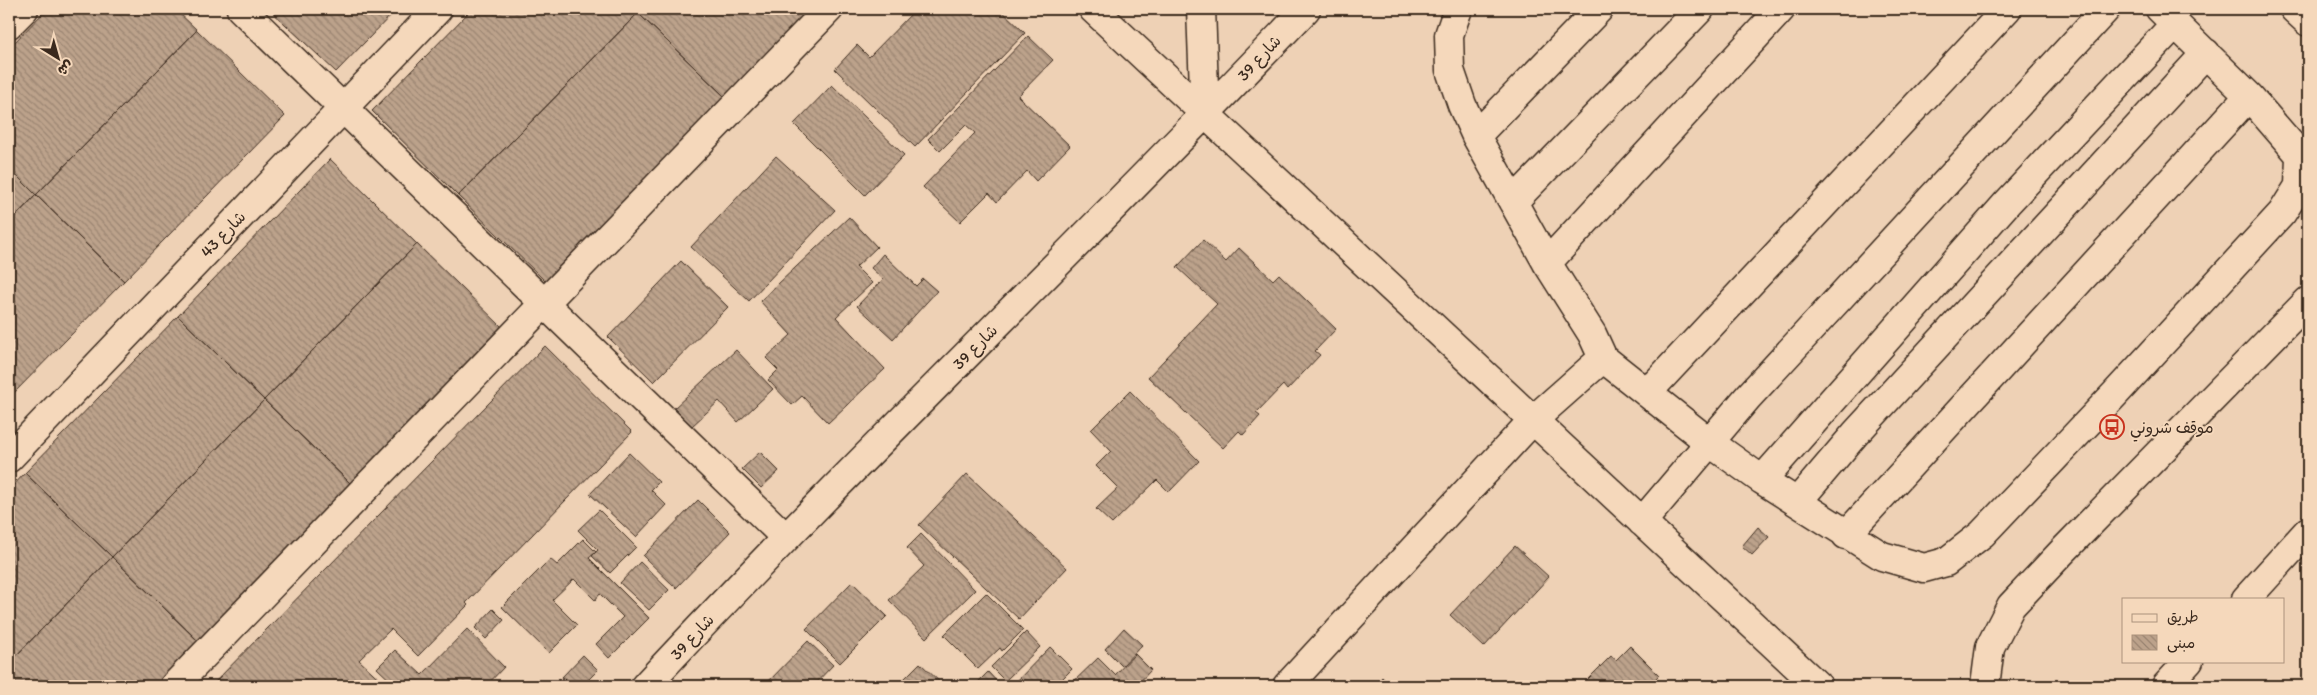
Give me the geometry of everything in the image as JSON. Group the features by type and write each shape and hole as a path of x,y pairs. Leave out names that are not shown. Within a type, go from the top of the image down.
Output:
{"street":[{"path":"9,24 24,9"},
{"path":"241,9 785,537"},
{"name":"شارع 43","path":"9,458 438,9"},
{"path":"174,686 830,9"},
{"path":"1093,9 1642,522 1803,682"},
{"path":"1201,9 1205,115"},
{"name":"شارع 39","path":"656,683 785,537 1205,115 1306,9"},
{"path":"1458,9 1449,35 1450,70 1462,105 1476,136 1547,263 1592,334 1603,358 1709,442 1762,480 1798,501 1846,535 1882,556 1924,568 1946,562 1982,534 2115,394 2282,213 2299,186 2300,155 2249,96 2167,16 2008,203 1762,480"},
{"path":"1476,136 1599,9"},
{"path":"1513,202 1700,9"},
{"path":"1547,263 1782,9"},
{"path":"1647,393 2007,9"},
{"path":"1642,522 1709,442 2106,9"},
{"path":"2294,9 2308,22"},
{"path":"1798,501 1855,434 2206,53"},
{"path":"1846,535 2249,96"},
{"path":"1985,686 1990,647 2012,606 2061,553 2308,301"},
{"path":"1287,686 1532,420 1603,358"},
{"path":"2247,598 2308,531"},
{"path":"2166,686 2188,662"}],"building":[{"path":"47,9 175,9 197,30 36,195 9,168 9,48"},
{"path":"269,9 397,9 336,72"},
{"path":"472,9 634,9 638,13 458,196 372,111"},
{"path":"642,9 812,9 725,97 638,13"},
{"path":"916,9 1000,9 1025,33 915,147 835,69 857,45 869,57"},
{"path":"638,13 725,97 545,281 458,196"},
{"path":"197,30 285,116 124,281 36,195"},
{"path":"1028,36 1053,60 1018,96 1070,146 1036,181 1027,171 997,202 989,193 960,222 923,187 975,133 966,125 940,151 928,139"},
{"path":"832,85 904,155 865,195 794,124"},
{"path":"776,156 835,210 749,301 691,247"},
{"path":"330,159 417,244 264,400 178,316"},
{"path":"9,168 36,195 9,223"},
{"path":"36,195 124,281 9,398 9,223"},
{"path":"849,217 877,247 856,267 872,283 836,317 885,369 828,423 802,396 792,405 768,380 778,370 766,358 791,335 760,301"},
{"path":"1203,240 1226,262 1239,248 1273,280 1279,274 1336,329 1315,351 1320,355 1287,390 1283,385 1256,413 1260,416 1243,435 1239,431 1223,448 1148,377 1217,304 1177,267"},
{"path":"417,244 503,328 351,484 264,400"},
{"path":"883,254 916,286 923,279 937,291 893,339 857,306 883,279 871,268"},
{"path":"681,261 728,307 654,382 608,337"},
{"path":"178,316 264,400 112,557 25,473"},
{"path":"545,346 632,432 466,603 468,605 418,656 391,629 359,660 387,686 211,686"},
{"path":"736,350 773,389 738,422 719,401 691,427 673,409"},
{"path":"1130,391 1199,461 1169,492 1157,480 1112,524 1096,509 1118,488 1096,466 1111,451 1091,430"},
{"path":"264,400 351,484 199,642 112,557"},
{"path":"760,452 779,471 761,488 742,469"},
{"path":"629,453 659,482 651,490 666,505 636,537 590,494"},
{"path":"25,473 112,557 9,663 9,490"},
{"path":"967,474 1067,568 1019,619 919,525"},
{"path":"698,500 730,532 676,588 643,556"},
{"path":"599,510 636,547 610,573 592,556 598,550 578,530"},
{"path":"1758,527 1769,537 1752,555 1742,546"},
{"path":"921,534 975,590 926,638 889,600 924,566 907,548"},
{"path":"583,539 596,552 589,558 649,618 609,658 596,644 623,617 600,594 595,600 574,579 552,600 577,625 549,653 502,607 550,559 557,565"},
{"path":"1515,546 1549,577 1484,647 1450,615"},
{"path":"112,557 199,642 155,686 9,686 9,663"},
{"path":"640,562 669,590 649,610 620,583"},
{"path":"852,582 887,616 840,663 806,629"},
{"path":"986,593 1023,630 1002,651 1000,648 978,669 944,635"},
{"path":"493,609 504,620 486,639 475,628"},
{"path":"1124,628 1142,645 1122,666 1105,649"},
{"path":"467,629 504,667 486,686 396,686 377,668 395,650 422,675"},
{"path":"1026,632 1040,647 1005,681 991,667"},
{"path":"808,641 833,665 813,686 766,686 765,685"},
{"path":"1630,646 1659,675 1648,686 1581,686 1611,656 1616,660"},
{"path":"1050,647 1072,669 1055,686 1012,686"},
{"path":"1135,654 1151,670 1136,686 1069,686 1098,658 1115,675"},
{"path":"583,655 598,670 582,686 571,686 562,677"},
{"path":"920,663 944,686 897,686"},
{"path":"988,672 1001,686 974,686"},
{"path":"1382,677 1391,686 1374,686"}],"place":[{"name":"موقف شروني","path":"2112,427"}]}
